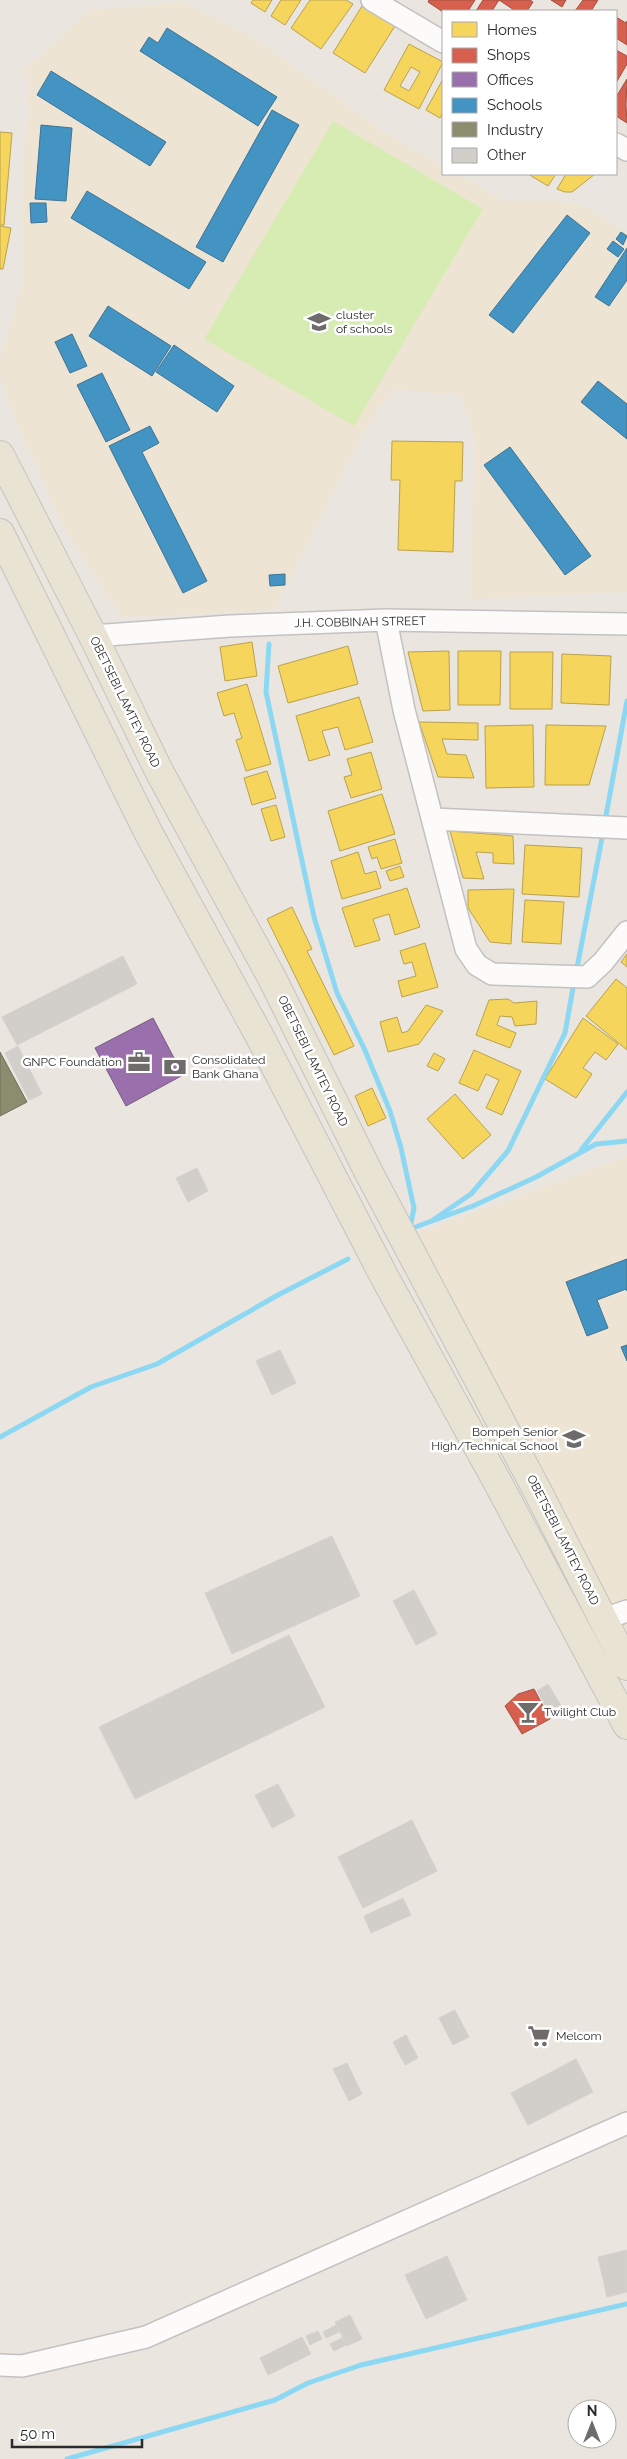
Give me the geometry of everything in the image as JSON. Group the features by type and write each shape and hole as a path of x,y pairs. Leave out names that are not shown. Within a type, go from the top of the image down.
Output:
{"main road":[{"name":"OBETSEBI LAMTEY ROAD","path":"0,455 93,636 159,771 272,978 368,1173 616,1615 627,1666"},
{"path":"0,533 148,832 260,1037 385,1278 499,1485 627,1725"}],"street":[{"path":"372,0 442,41"},
{"path":"386,620 404,710 432,819 466,949 476,965 492,974 587,977 627,932"},
{"name":"J.H. COBBINAH STREET","path":"93,636 230,626 386,620 627,624"},
{"path":"432,819 627,828"},
{"path":"0,2365 22,2366 146,2337 627,2124"}],"shaded area":[{"name":"cluster of schools","path":"184,2 254,38 383,131 442,165 442,175 459,175 505,201 555,201 586,207 627,233 627,592 470,599 476,439 459,395 393,389 365,430 274,610 122,617 66,531 15,419 0,376 0,360 22,284 22,186 29,112 26,68 90,11"},
{"name":"Bompeh Senior High/Technical School","path":"627,1156 627,1644 416,1234"}],"green space":[{"path":"333,121 483,209 354,426 204,339"}],"building: Homes":[{"path":"253,0 272,0 265,12 251,3"},
{"path":"281,0 301,0 285,25 271,16"},
{"path":"310,0 346,0 353,4 321,49 291,28"},
{"path":"362,6 395,26 365,73 333,53"},
{"path":"409,44 442,61 419,109 384,90","holes":["411,67 420,72 409,91 400,86"]},
{"path":"442,81 442,114 440,118 426,110"},
{"path":"0,132 12,133 4,225 0,225"},
{"path":"530,175 555,175 548,186"},
{"path":"565,175 594,175 572,192 557,189"},
{"path":"0,226 11,228 3,269 0,269"},
{"path":"392,441 463,442 462,481 455,481 453,552 398,550 400,480 391,480"},
{"path":"252,642 257,676 225,681 220,647"},
{"path":"348,646 358,684 288,703 278,666"},
{"path":"449,651 450,710 423,711 408,652"},
{"path":"458,651 501,651 500,705 458,705"},
{"path":"510,652 553,652 552,709 510,709"},
{"path":"562,654 611,656 609,705 561,703"},
{"path":"247,684 271,764 246,771 236,740 242,738 234,713 224,716 217,693"},
{"path":"359,697 373,742 345,750 338,727 322,731 330,755 309,761 296,716"},
{"path":"419,722 478,723 478,740 442,739 447,754 466,755 474,778 438,777"},
{"path":"533,725 534,787 486,788 485,726"},
{"path":"546,725 606,726 589,785 545,785"},
{"path":"371,752 382,789 351,798 344,777 352,775 347,759"},
{"path":"267,771 276,798 252,805 244,778"},
{"path":"382,794 395,834 340,851 328,811"},
{"path":"276,805 285,837 271,841 261,809"},
{"path":"450,831 513,836 514,864 493,863 493,853 476,852 484,879 463,878"},
{"path":"395,839 402,863 381,869 377,857 372,859 368,847"},
{"path":"525,845 582,848 579,897 522,894"},
{"path":"358,852 365,874 376,871 381,888 342,899 331,861"},
{"path":"400,866 404,877 390,881 386,871"},
{"path":"407,888 420,927 395,935 389,914 373,919 380,940 355,947 342,908"},
{"path":"514,889 511,944 490,942 468,908 468,890"},
{"path":"525,900 564,902 561,944 522,942"},
{"path":"292,907 312,949 307,951 354,1046 334,1055 267,919"},
{"path":"425,943 438,987 402,997 398,981 416,976 412,962 404,964 400,951"},
{"path":"627,954 627,967 621,962"},
{"path":"616,979 627,988 627,1050 586,1016"},
{"path":"508,999 514,1003 537,1001 536,1024 515,1026 512,1017 500,1016 497,1025 516,1033 510,1048 476,1035 489,1000"},
{"path":"426,1005 443,1011 419,1044 388,1052 380,1022 397,1017 402,1033 408,1031"},
{"path":"583,1018 618,1044 606,1060 595,1052 583,1068 592,1074 576,1098 545,1079"},
{"path":"474,1050 521,1071 502,1115 486,1108 499,1080 486,1074 478,1091 459,1083"},
{"path":"434,1053 445,1059 438,1071 427,1066"},
{"path":"372,1088 386,1118 368,1126 355,1096"},
{"path":"455,1094 491,1135 463,1159 427,1119"}],"building: Shops":[{"path":"429,0 475,0 469,10 442,11 428,2"},
{"path":"483,0 499,0 493,10 477,10"},
{"path":"499,0 530,0 533,2 528,10 514,10"},
{"path":"551,0 566,0 562,7"},
{"path":"583,0 598,0 592,10 576,10"},
{"path":"617,18 626,23 627,21 627,45 617,39"},
{"path":"617,51 627,56 627,64 617,81"},
{"path":"627,79 627,123 617,117 617,95"},
{"name":"Twilight Club","path":"534,1689 550,1719 522,1734 505,1706 518,1694"}],"building: Offices":[{"name":"GNPC Foundation","path":"153,1018 183,1075 126,1106 95,1048"}],"building: Schools":[{"path":"167,28 277,97 258,126 140,51 149,37 158,43"},
{"path":"51,71 166,142 150,166 37,95"},
{"path":"272,110 299,125 223,262 196,247"},
{"path":"41,125 72,128 66,201 35,199"},
{"path":"87,191 206,262 189,289 71,218"},
{"path":"30,203 46,203 47,222 31,223"},
{"path":"567,215 590,233 513,333 489,315"},
{"path":"621,232 627,236 623,245 616,239"},
{"path":"613,241 624,249 618,257 607,249"},
{"path":"627,248 627,280 609,306 595,297"},
{"path":"108,306 171,346 152,376 89,336"},
{"path":"72,334 87,366 70,373 55,342"},
{"path":"174,345 234,386 217,412 156,372"},
{"path":"102,373 130,430 106,442 77,385"},
{"path":"598,381 627,404 627,439 581,402"},
{"path":"150,426 159,443 142,452 207,581 183,593 109,446"},
{"path":"510,447 591,556 565,575 484,465"},
{"path":"285,574 285,585 270,586 269,575"},
{"path":"627,1259 627,1291 626,1289 597,1300 608,1328 587,1336 566,1282"},
{"path":"627,1345 627,1361 621,1347"}],"building: Industry":[{"path":"0,1052 27,1102 0,1116"}],"building: Other":[{"path":"123,956 137,984 17,1045 2,1017"},
{"path":"18,1046 42,1094 29,1100 5,1053"},
{"path":"197,1168 208,1191 188,1202 176,1178"},
{"path":"280,1350 296,1383 272,1395 256,1361"},
{"path":"332,1536 360,1596 232,1654 205,1593"},
{"path":"414,1590 437,1634 416,1645 393,1601"},
{"path":"289,1635 325,1707 135,1799 99,1727"},
{"path":"548,1684 562,1707 550,1714 537,1691"},
{"path":"278,1784 295,1816 272,1828 255,1795"},
{"path":"412,1820 437,1871 363,1908 338,1857"},
{"path":"403,1898 411,1915 371,1933 364,1916"},
{"path":"455,2010 469,2037 453,2045 439,2018"},
{"path":"406,2035 418,2058 405,2065 393,2042"},
{"path":"576,2059 593,2092 528,2125 511,2093"},
{"path":"347,2063 362,2094 349,2101 333,2069"},
{"path":"627,2250 627,2292 607,2297 598,2257"},
{"path":"447,2256 467,2300 426,2319 405,2275"},
{"path":"350,2315 362,2339 347,2346 335,2322"},
{"path":"336,2325 339,2332 326,2338 323,2332"},
{"path":"318,2331 322,2339 310,2345 306,2336"},
{"path":"302,2337 311,2354 268,2375 260,2358"},
{"path":"342,2338 346,2345 334,2351 330,2344"}],"waterway":[{"path":"269,644 266,692 314,917 337,993 364,1048 390,1111 401,1148 414,1208 410,1228"},
{"path":"605,821 627,701"},
{"path":"577,968 602,838"},
{"path":"433,1220 471,1194 508,1151 565,1033 573,988"},
{"path":"581,1150 627,1092"},
{"path":"410,1229 473,1206 536,1177 596,1144 627,1141"},
{"path":"0,1437 91,1387 157,1364 278,1295 348,1259"},
{"path":"67,2459 275,2400 308,2383 361,2365 627,2304"}],"place":[{"name":"cluster of schools","path":"319,322"},
{"name":"GNPC Foundation","path":"139,1062"},
{"name":"Consolidated Bank Ghana","path":"175,1067"},
{"name":"Bompeh Senior High/Technical School","path":"574,1439"},
{"name":"Twilight Club","path":"528,1712"},
{"name":"Melcom","path":"539,2036"}]}
